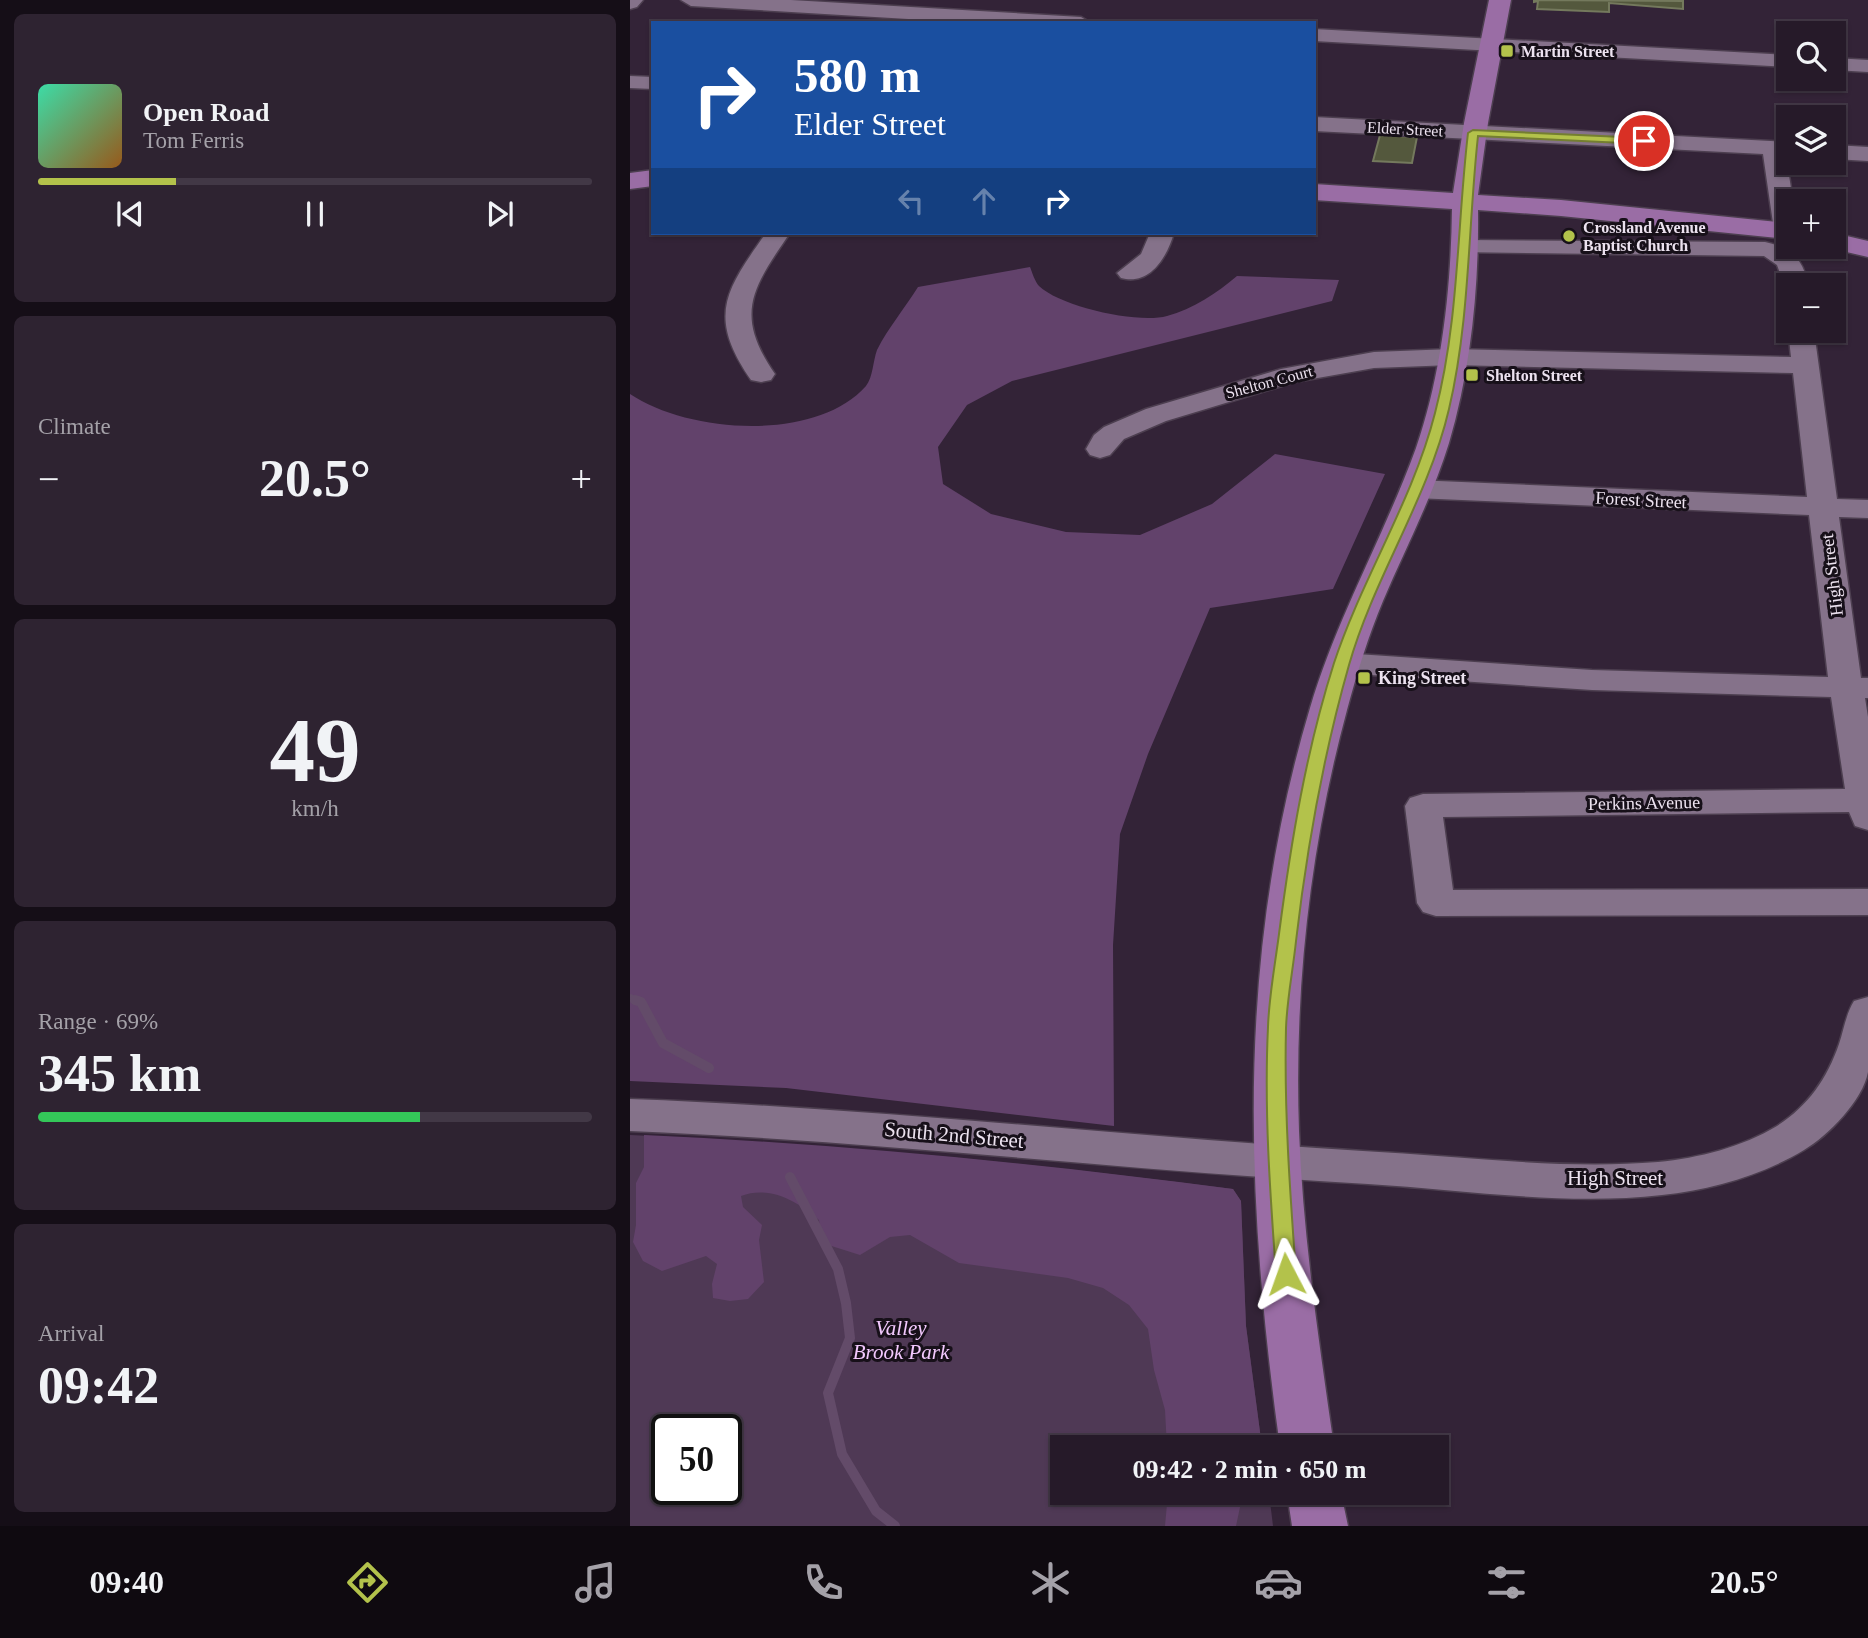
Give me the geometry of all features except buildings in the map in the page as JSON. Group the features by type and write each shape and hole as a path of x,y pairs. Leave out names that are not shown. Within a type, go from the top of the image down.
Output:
{"main road":[{"path":"1305,1435 1290,1324 1278,1164 1277,1026 1286,932 1308,798 1342,663 1380,566 1430,453 1439,422 1452,357 1465,247 1465,202 1473,133 1500,0"},
{"path":"630,181 651,178"},
{"path":"1316,192 1636,214 1776,237"},
{"path":"1846,244 1868,249"},
{"path":"1316,1505 1320,1526"}],"street":[{"path":"691,0 1053,21"},
{"path":"1316,35 1776,60"},
{"path":"1846,65 1868,66"},
{"path":"630,82 651,83"},
{"name":"Elder Street","path":"1316,124 1776,148"},
{"path":"1846,153 1868,154"},
{"path":"761,374 740,340 738,298 777,235"},
{"path":"1130,273 1138,270 1154,256 1161,235"},
{"path":"1465,247 1737,248 1776,240"},
{"name":"High Street","path":"1803,343 1824,508 1858,688 1867,809"},
{"path":"1452,357 1806,365"},
{"name":"Shelton Court","path":"1100,449 1104,441 1129,425 1281,378 1374,360 1452,357"},
{"name":"Forest Street","path":"1415,489 1868,509"},
{"path":"1342,663 1592,680 1858,688"},
{"name":"Perkins Avenue","path":"1867,809 1423,806 1436,903 1868,902"},
{"name":"High Street","path":"1278,1164 1637,1181 1667,1179 1702,1172 1738,1162 1772,1148 1804,1129 1828,1108 1847,1080 1860,1046 1868,1011"},
{"name":"South 2nd Street","path":"630,1115 739,1118 1154,1151 1278,1164"}],"green space":[{"name":"Valley Brook Park","path":"630,1135 856,1149 1233,1189 1241,1201 1246,1326 1260,1435 1050,1435 1050,1505 1270,1505 1273,1526 630,1526"}],"shaded area":[{"path":"1030,267 1039,286 1064,301 1100,312 1138,318 1167,316 1186,309 1237,276 1339,280 1332,301 1012,381 967,405 938,447 943,484 991,514 1066,532 1140,535 1212,504 1275,454 1385,474 1333,589 1210,608 1148,754 1120,834 1113,945 1114,1126 786,1088 630,1081 630,394 655,407 684,417 717,424 784,424 816,417 844,404 866,386 877,350 918,287"},
{"path":"644,1135 939,1156 1233,1189 1241,1201 1246,1326 1260,1435 1166,1435 1165,1410 1154,1370 1148,1329 1129,1305 1103,1288 1068,1278 959,1263 910,1235 890,1237 860,1255 822,1243 819,1220 792,1201 772,1194 762,1192 741,1196 743,1207 762,1225 759,1240 764,1282 748,1299 730,1301 713,1298 712,1284 717,1264 706,1256 662,1271 643,1261 633,1242 636,1225 636,1183 644,1167"},
{"path":"1167,1505 1240,1505 1236,1526 1165,1526"}],"waterway":[{"path":"630,998 635,1000"},
{"path":"635,1000 641,1002 663,1043 709,1068"},
{"path":"635,1000 640,1002"},
{"path":"790,1177 838,1269 846,1303 850,1338 828,1393 842,1454 876,1511 895,1526"}],"place":[{"name":"Martin Street","path":"1507,51"},
{"name":"Crossland Avenue Baptist Church","path":"1569,236"},
{"name":"Shelton Street","path":"1472,375"},
{"name":"King Street","path":"1364,678"}],"route":[{"path":"1286,1274 1278,1164 1277,1026 1286,932 1298,850 1313,776 1342,663 1380,566 1430,453 1442,411 1451,372 1465,247 1465,202 1473,133 1644,141"}]}
